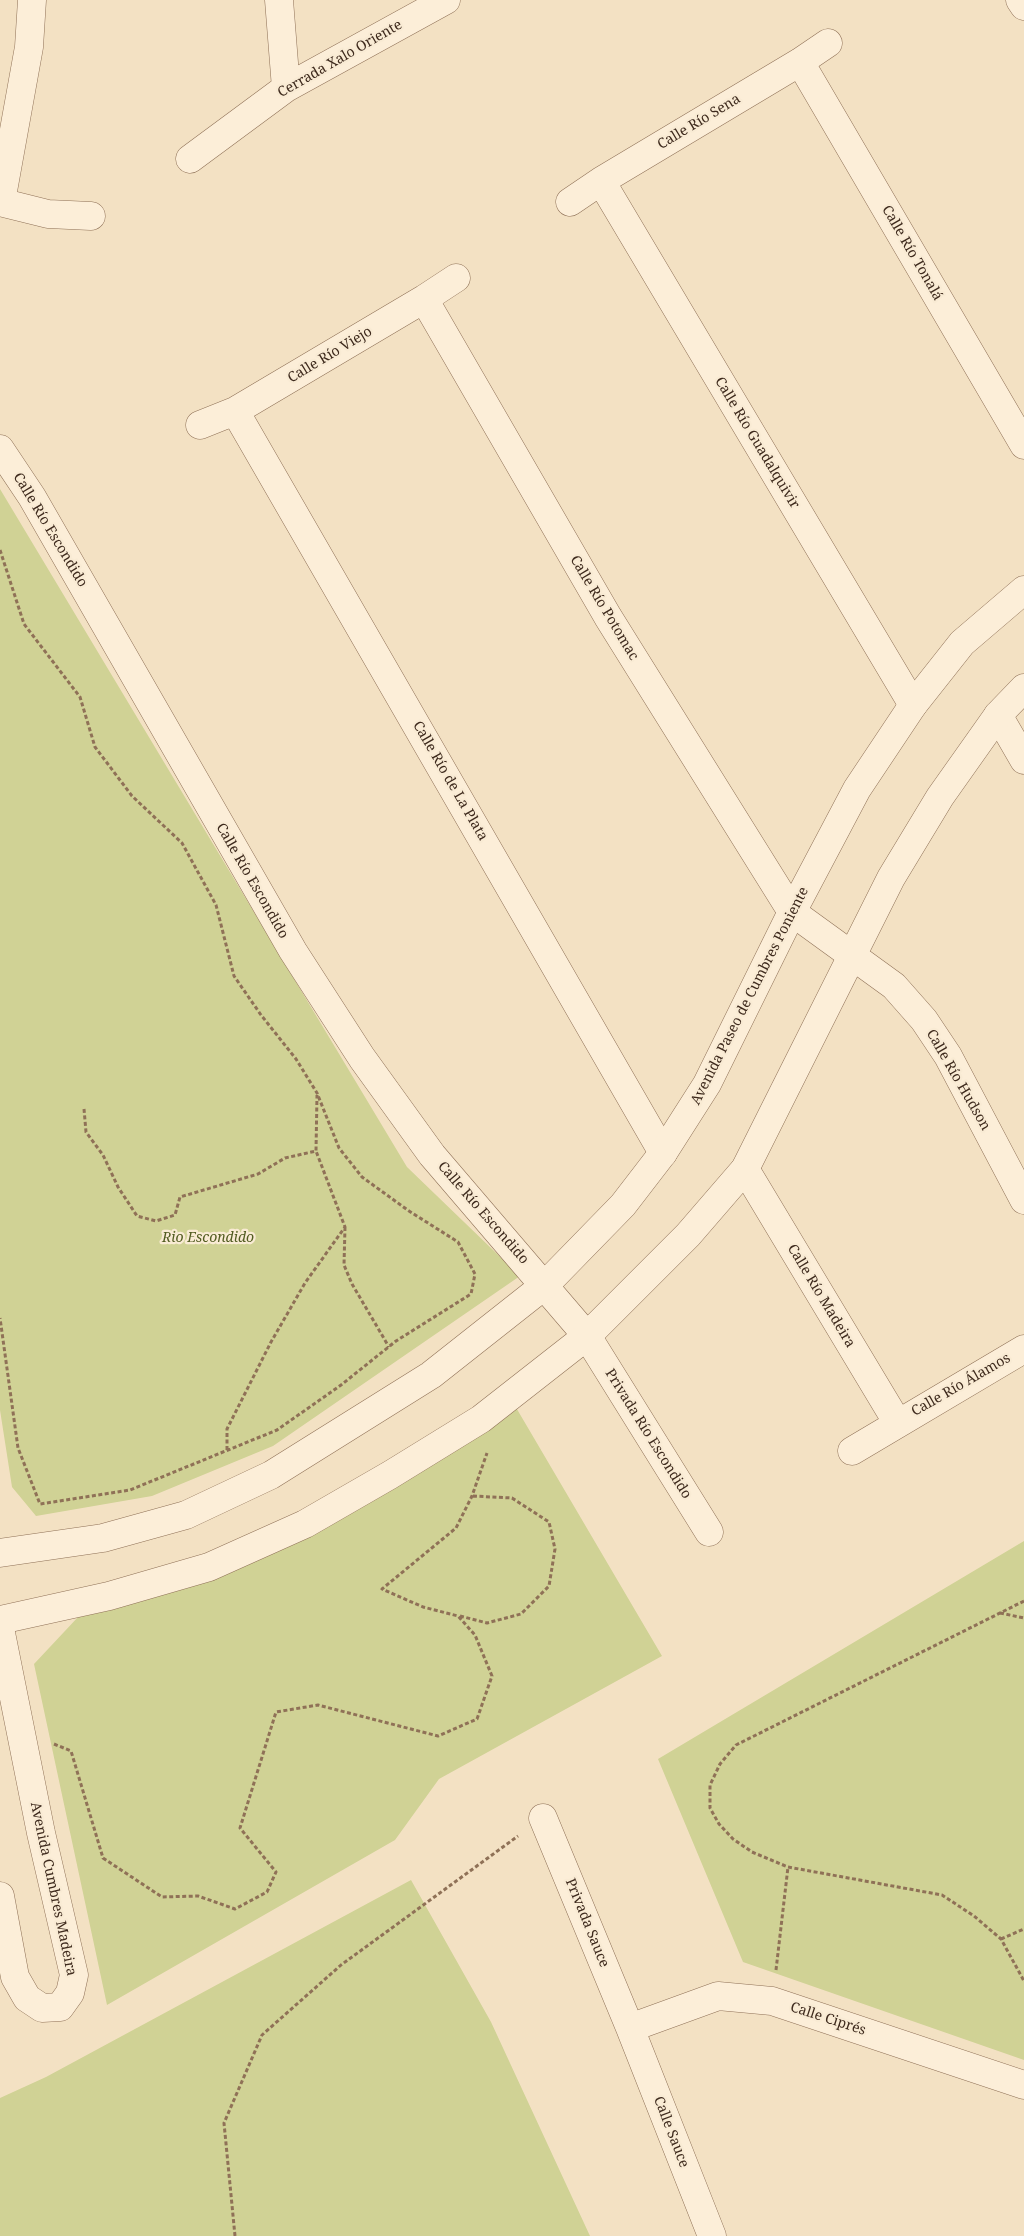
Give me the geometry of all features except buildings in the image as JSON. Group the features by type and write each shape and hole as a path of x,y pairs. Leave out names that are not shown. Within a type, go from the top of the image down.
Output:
{"street":[{"path":"32,0 30,47 1,202 48,214 92,216"},
{"path":"280,0 286,88"},
{"name":"Cerrada Xalo Oriente","path":"190,159 286,88 446,0"},
{"path":"1020,0 1024,6"},
{"name":"Calle Río Sena","path":"570,202 601,181 800,62 828,43"},
{"name":"Calle Río Tonalá","path":"800,62 1024,445"},
{"name":"Calle Río Guadalquivir","path":"601,181 913,705"},
{"name":"Calle Río Viejo","path":"200,425 235,411 456,278"},
{"name":"Calle Río Potomac","path":"424,299 608,617 792,912"},
{"name":"Calle Río de La Plata","path":"235,411 663,1153"},
{"name":"Calle Río Escondido","path":"0,449 37,506 293,951 362,1058 432,1155 587,1336"},
{"name":"Avenida Paseo de Cumbres Poniente","path":"0,1553 103,1538 177,1517 271,1475 432,1375 545,1285 623,1206 663,1153 707,1084 792,912 857,789 913,705 962,643 1024,590"},
{"path":"0,1620 108,1596 209,1567 305,1524 390,1475 480,1419 587,1336 688,1235 744,1169 891,878 940,797 998,715 1024,688"},
{"path":"998,715 1024,760"},
{"name":"Calle Río Hudson","path":"792,912 894,986 924,1020 948,1056 1024,1200"},
{"name":"Calle Río Madeira","path":"744,1169 897,1422"},
{"name":"Privada Río Escondido","path":"587,1336 709,1532"},
{"name":"Calle Río Álamos","path":"852,1450 1024,1349"},
{"name":"Avenida Cumbres Madeira","path":"0,1628 74,1975 70,1993 60,2007 42,2008 27,1998 15,1977 0,1896"},
{"name":"Privada Sauce","path":"544,1818 630,2028"},
{"name":"Calle Ciprés","path":"630,2028 718,1996 772,2001 1024,2085"},
{"name":"Calle Sauce","path":"630,2028 712,2236"}],"path":[{"path":"0,550 24,624 80,696 95,746 132,796 182,843 216,905 234,976 261,1015 296,1059 317,1093 339,1148 362,1177 409,1211 458,1242 475,1274 471,1294 389,1347 341,1385 277,1430 130,1490 40,1504 18,1448 0,1318"},
{"path":"317,1093 316,1150 345,1227 344,1265 352,1284 389,1347"},
{"path":"84,1109 86,1132 103,1155 118,1187 138,1216 156,1221 175,1216 180,1197 258,1174 285,1158 316,1150"},
{"path":"227,1450 227,1429 271,1342 306,1283 345,1227"},
{"path":"472,1496 512,1498 549,1522 555,1549 549,1586 521,1614 487,1623 423,1607 382,1589 456,1528 472,1496 487,1455 480,1419"},
{"path":"1024,1601 736,1744 720,1764 710,1785 710,1808 719,1824 733,1839 752,1852 788,1867 942,1895 974,1916 1001,1939 1024,1981"},
{"path":"1000,1613 1024,1618"},
{"path":"21,1731 71,1751 103,1858 162,1897 198,1896 235,1909 266,1892 276,1872 240,1828 276,1712 318,1705 438,1736 477,1719 492,1676 475,1635 458,1616"},
{"path":"235,2236 224,2123 262,2035 341,1964 544,1818"},
{"path":"772,2001 788,1867"},
{"path":"1001,1939 1024,1929"}],"green space":[{"name":"Rio Escondido","path":"0,489 407,1167 520,1276 273,1446 152,1496 36,1516 12,1487 0,1410"},
{"path":"511,1399 662,1656 439,1779 395,1840 107,2005 34,1664 94,1600 304,1529"},
{"path":"1024,1541 1024,2060 743,1962 658,1759"},
{"path":"411,1880 491,2022 590,2236 0,2236 0,2098 46,2077"}]}
